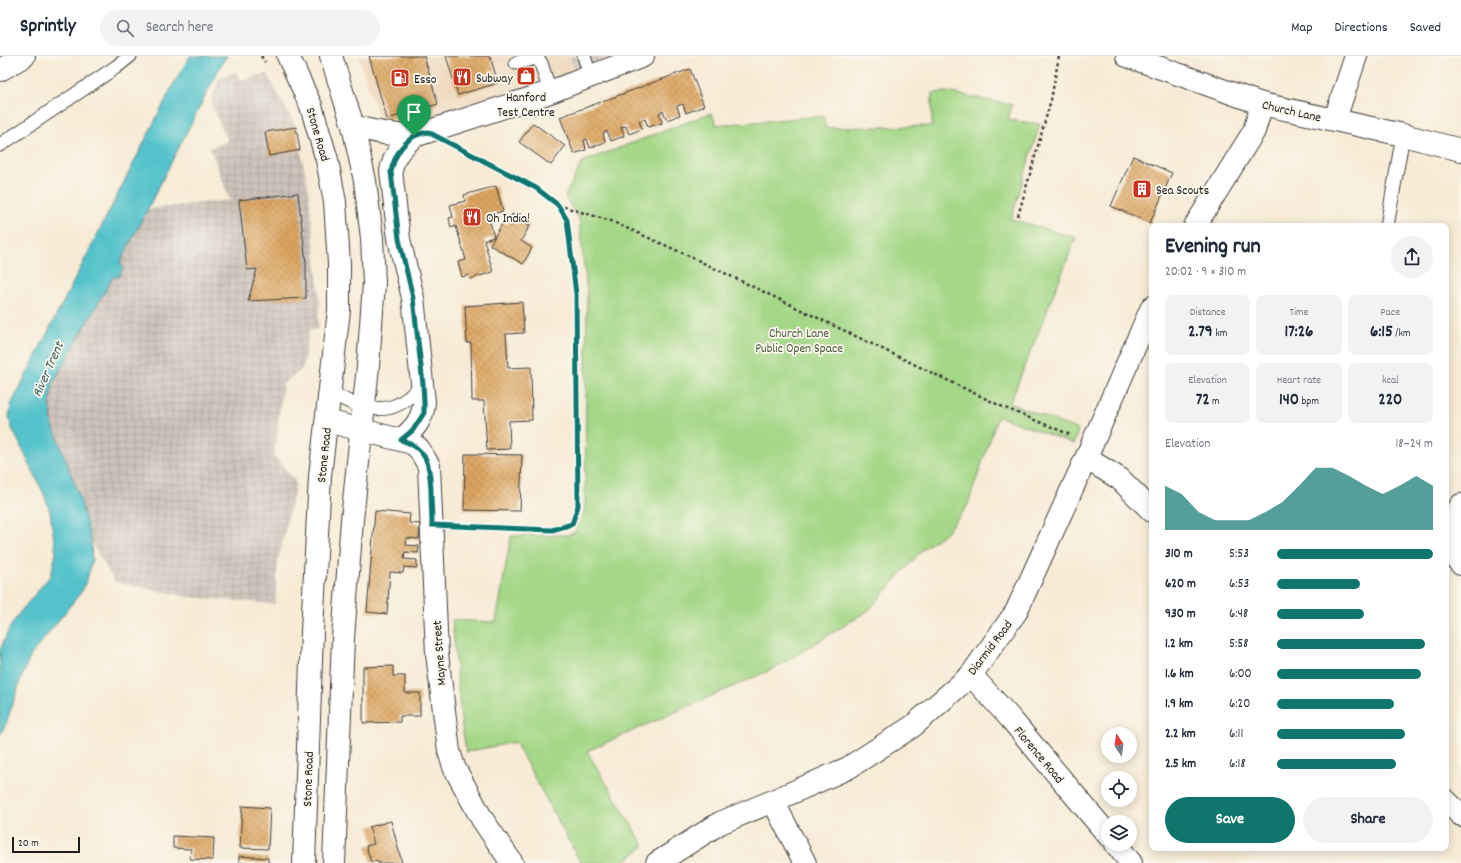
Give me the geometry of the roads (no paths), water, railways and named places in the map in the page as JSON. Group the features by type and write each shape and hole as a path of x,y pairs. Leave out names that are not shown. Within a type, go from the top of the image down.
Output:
{"main road":[{"path":"0,70 24,56"},
{"name":"Stone Road","path":"288,56 311,106 327,160 335,202 340,310 320,476 304,863"},
{"path":"331,56 353,126 365,181 372,238 374,282 368,366 360,431 343,638 334,863"},
{"path":"353,126 370,132 393,135 421,134 550,92 587,66 643,56"},
{"name":"Church Lane","path":"1127,56 1262,104 1335,119 1461,150"},
{"path":"1335,119 1356,56"},
{"path":"1197,223 1254,131 1262,104"},
{"path":"401,440 413,430 424,413 423,384 413,298 399,239 391,172 393,160 400,150 421,134"},
{"name":"Diarmid Road","path":"657,863 720,823 848,768 913,726 970,675 1016,612 1149,314"},
{"name":"Mayne Street","path":"327,421 360,431 412,443 419,449 429,466 437,654 449,751 457,772 478,813 512,863"},
{"path":"1089,451 1120,479 1149,509"},
{"path":"1461,505 1457,512 1452,532 1456,559 1461,564"},
{"name":"Florence Road","path":"970,675 1010,718 1101,827"},
{"path":"773,801 805,863"},
{"path":"1449,804 1461,815"},
{"path":"1122,851 1131,863"}],"lane":[{"path":"0,146 130,56"},
{"path":"516,63 536,58 541,62 550,92"},
{"path":"1388,223 1403,135"},
{"path":"330,392 363,407 382,409 398,405 413,395 423,384"}],"water":[{"name":"River Trent","path":"190,56 227,56 223,61 120,263 123,268 119,277 113,277 53,383 50,403 52,423 80,498 91,542 92,560 82,591 31,655 6,724 0,735 0,650 10,627 20,612 51,575 56,553 50,512 44,494 11,426 9,416 11,405 175,81"}],"place":[{"name":"Hanford Test Centre","path":"526,76"},
{"name":"Subway","path":"462,77"},
{"name":"Esso","path":"400,78"},
{"name":"Sea Scouts","path":"1142,189"},
{"name":"Oh India!","path":"472,217"}],"park label":[{"name":"Church Lane Public Open Space","path":"799,340"}]}
